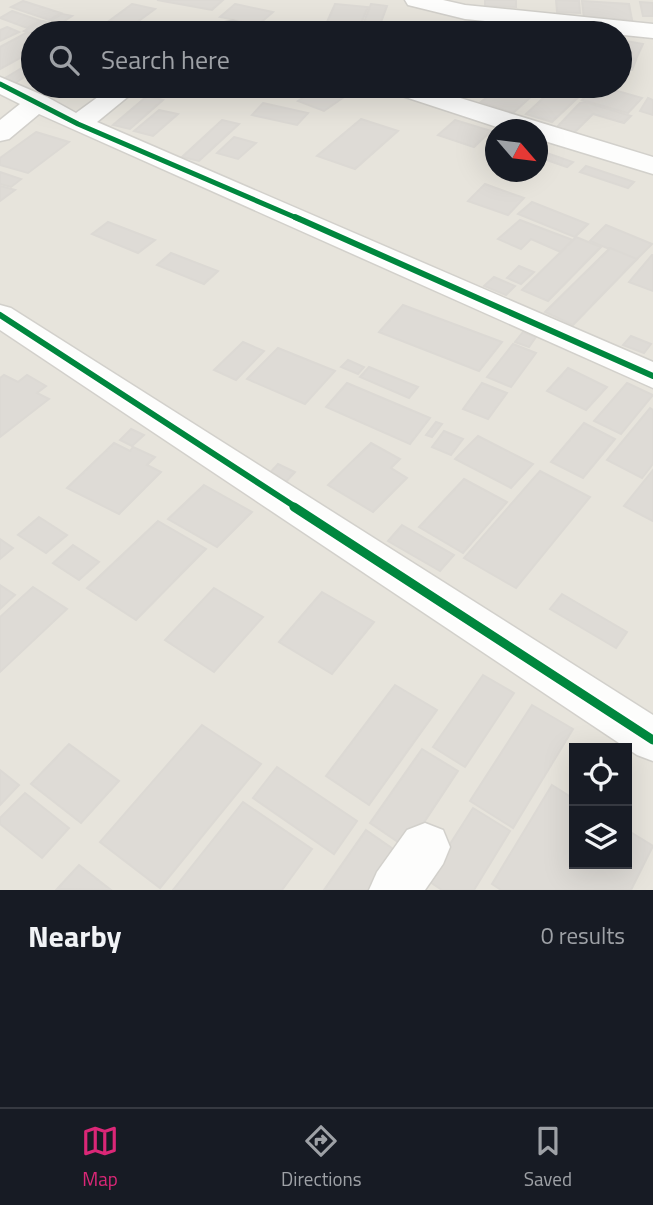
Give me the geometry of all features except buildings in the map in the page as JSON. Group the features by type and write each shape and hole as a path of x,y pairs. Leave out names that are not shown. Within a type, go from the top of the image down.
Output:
{"street":[{"path":"416,0 465,12 554,21"},
{"path":"632,29 653,31"},
{"path":"0,84 21,94"},
{"path":"30,98 78,124 321,228 653,376"},
{"path":"78,124 113,98"},
{"path":"434,98 501,119"},
{"path":"0,133 38,102"},
{"path":"548,134 653,166"},
{"path":"0,315 653,740"},
{"path":"395,890 425,847"}],"shaded area":[{"path":"0,0 653,0 653,890 0,890"}],"cycle path":[{"path":"0,84 21,95"},
{"path":"27,98 78,124 653,376"},
{"path":"0,315 653,740"}]}
